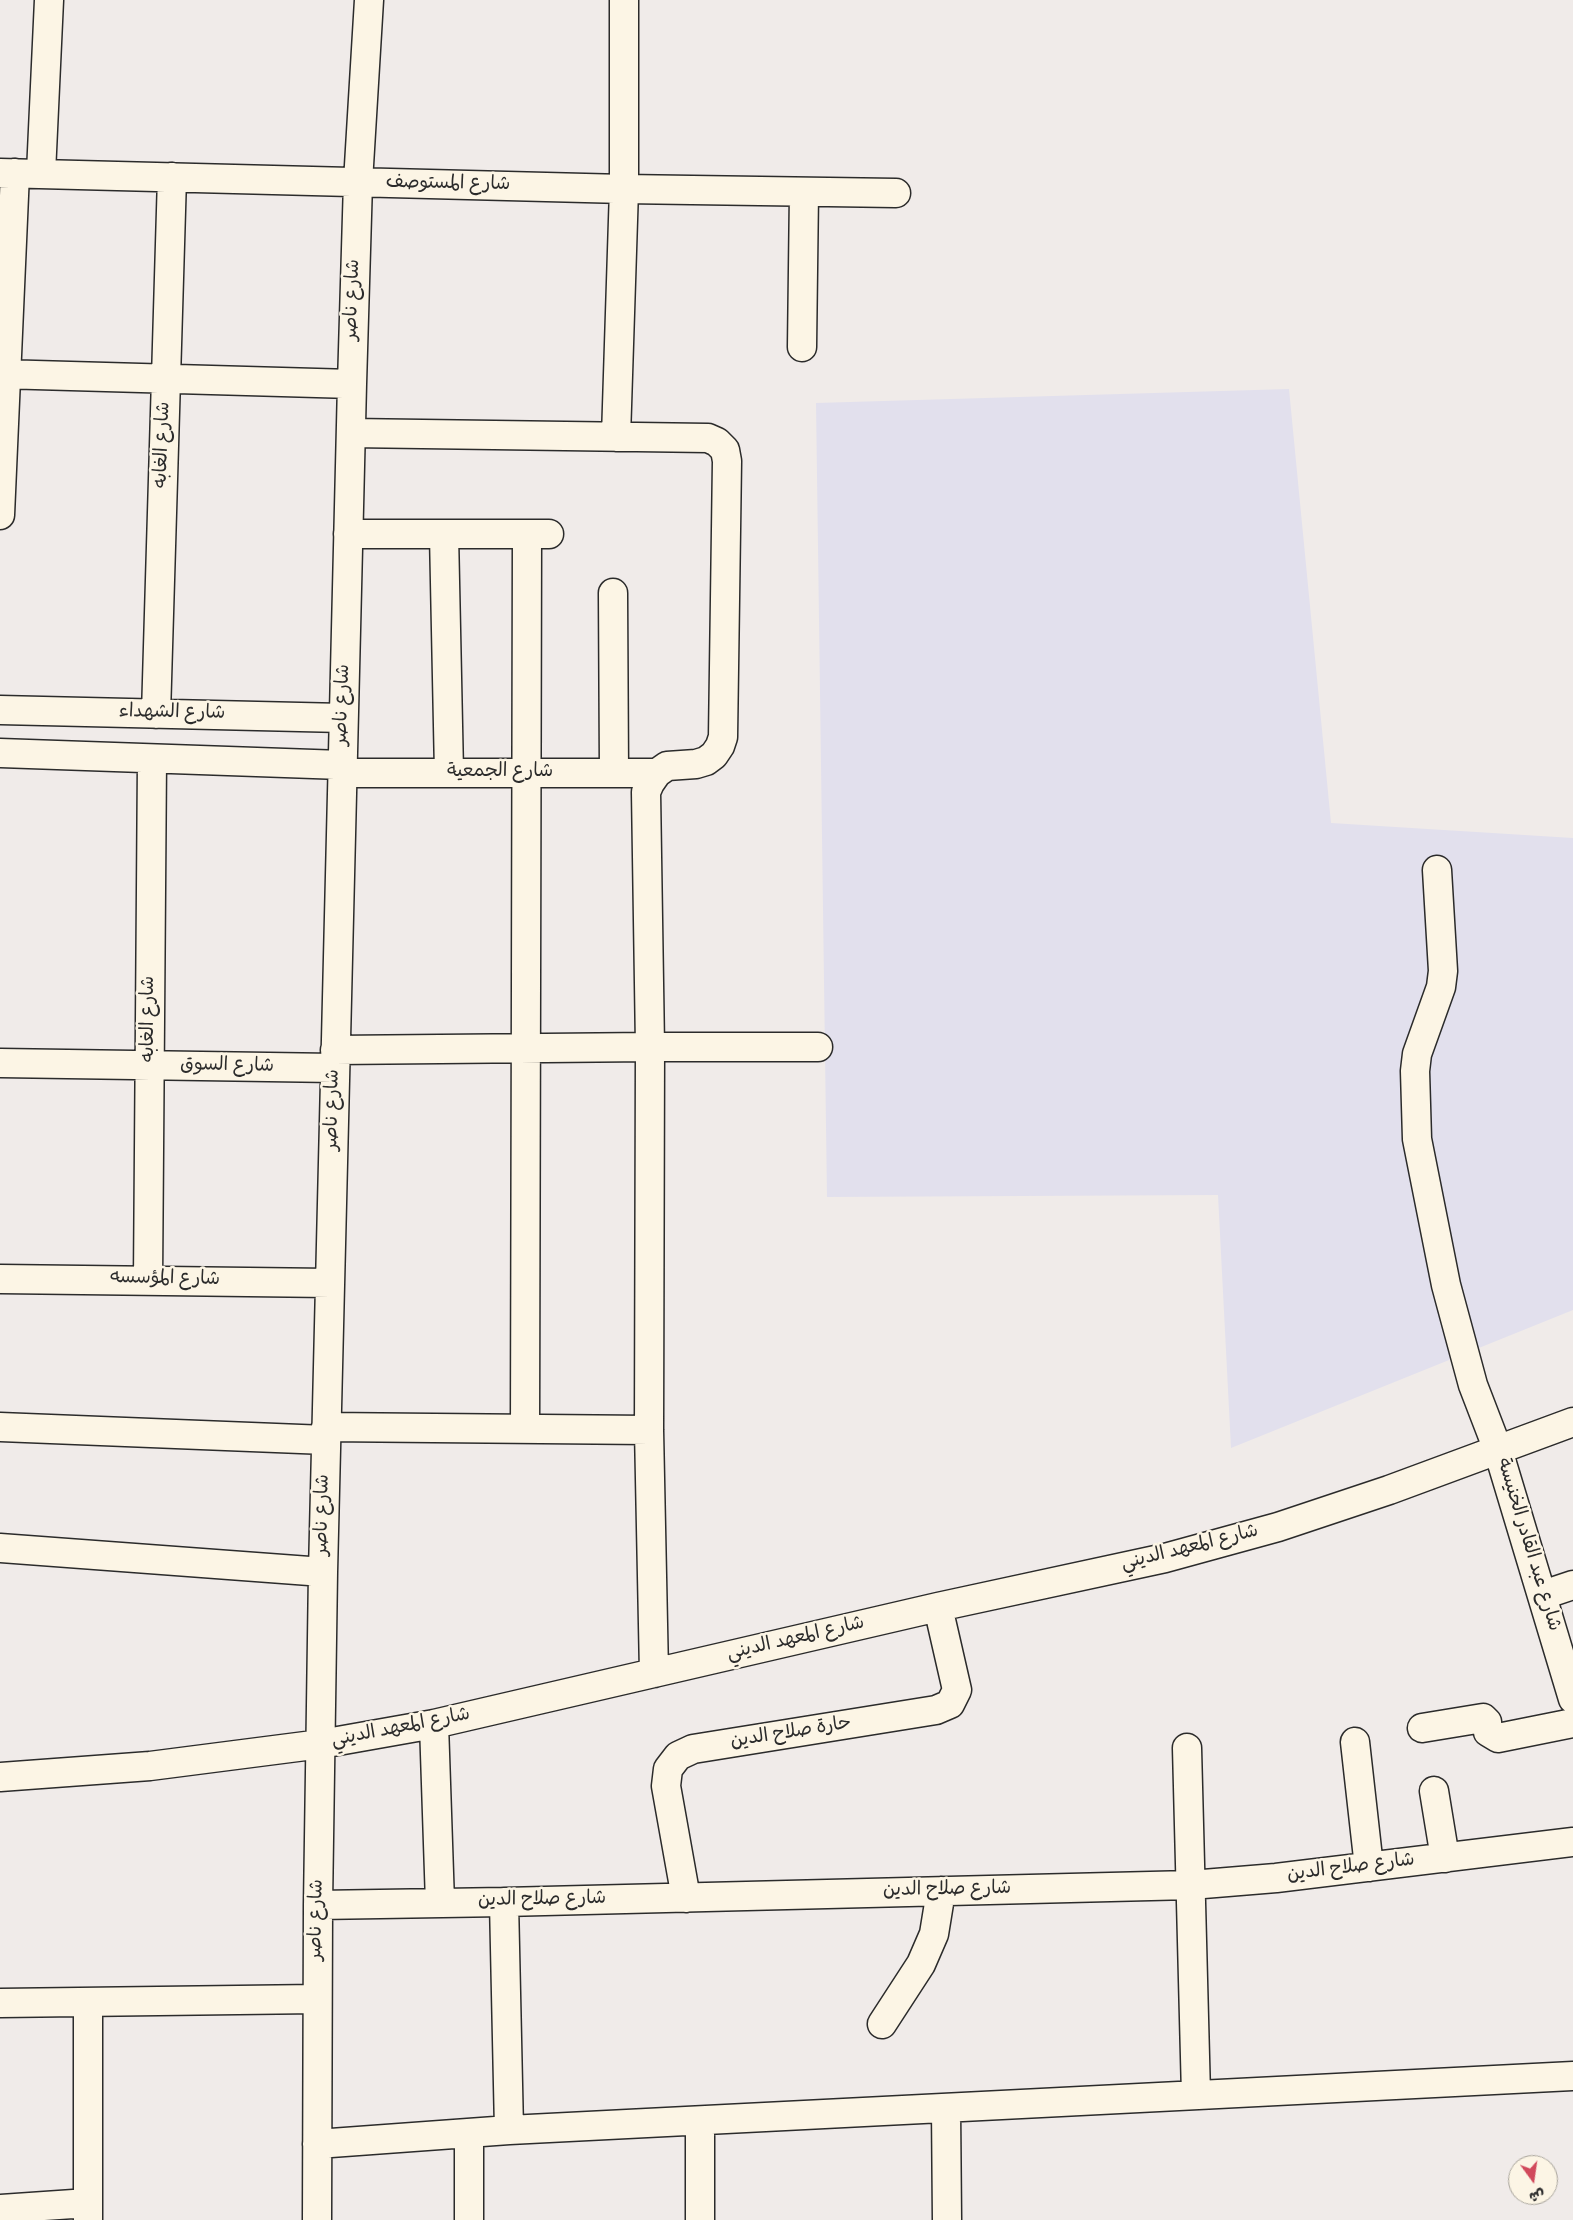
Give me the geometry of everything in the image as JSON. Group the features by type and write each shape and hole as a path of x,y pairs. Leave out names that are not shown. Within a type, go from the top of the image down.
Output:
{"street":[{"path":"0,515 3,374 19,173 49,0"},
{"name":"شارع ناصر","path":"317,2220 318,1905 326,1433 352,384 358,182 368,0"},
{"path":"616,436 624,189 624,0"},
{"name":"شارع المستوصف","path":"19,173 624,189 896,193"},
{"name":"شارع الغابه","path":"156,714 172,177"},
{"path":"802,347 804,192"},
{"path":"3,374 352,384"},
{"path":"351,432 708,438 717,442 725,450 727,461 723,737 714,755 706,761 667,766 657,773 646,792 650,1047 649,1430 654,1673"},
{"path":"348,534 538,534 526,773 525,1429"},
{"path":"444,534 449,773"},
{"path":"613,593 614,773"},
{"name":"شارع الشهداء","path":"0,710 343,718"},
{"path":"0,753 342,769"},
{"name":"شارع الغابه","path":"148,1280 152,759"},
{"name":"شارع الجمعية","path":"342,769 449,773 657,773"},
{"name":"شارع عبد القادر الخنيسة","path":"1437,870 1444,971 1441,987 1416,1054 1418,1139 1446,1285 1473,1385 1498,1450 1573,1699"},
{"name":"شارع السوق","path":"0,1063 150,1066 526,1049 818,1047"},
{"name":"شارع المؤسسه","path":"0,1279 330,1283"},
{"name":"شارع المعهد الديني","path":"0,1777 150,1766 321,1744 434,1724 938,1607 1166,1558 1278,1527 1389,1490 1573,1422"},
{"path":"0,1428 326,1433 525,1429 649,1430"},
{"path":"0,1548 323,1572"},
{"path":"1543,1595 1573,1585"},
{"name":"حارة صلاح الدين","path":"686,1898 666,1786 668,1769 678,1756 693,1749 936,1710 950,1704 957,1690 938,1607"},
{"path":"1422,1728 1483,1718 1487,1722 1491,1735 1498,1738 1573,1723"},
{"path":"434,1724 440,1904"},
{"path":"1355,1742 1369,1868"},
{"path":"1187,1748 1196,2095"},
{"path":"1434,1791 1445,1858"},
{"name":"شارع صلاح الدين","path":"318,1905 440,1904 1191,1885 1369,1868 1573,1842"},
{"path":"882,2024 921,1964 934,1934 940,1891"},
{"path":"504,1902 509,2130"},
{"path":"0,2003 317,1999"},
{"path":"0,2208 88,2211 88,2003"},
{"path":"317,2144 469,2132 1573,2076"},
{"path":"946,2108 947,2220"},
{"path":"700,2121 700,2220"},
{"path":"469,2132 469,2220"}],"shaded area":[{"path":"1289,389 1331,823 1573,838 1573,1310 1231,1448 1218,1195 827,1197 816,403"}]}
